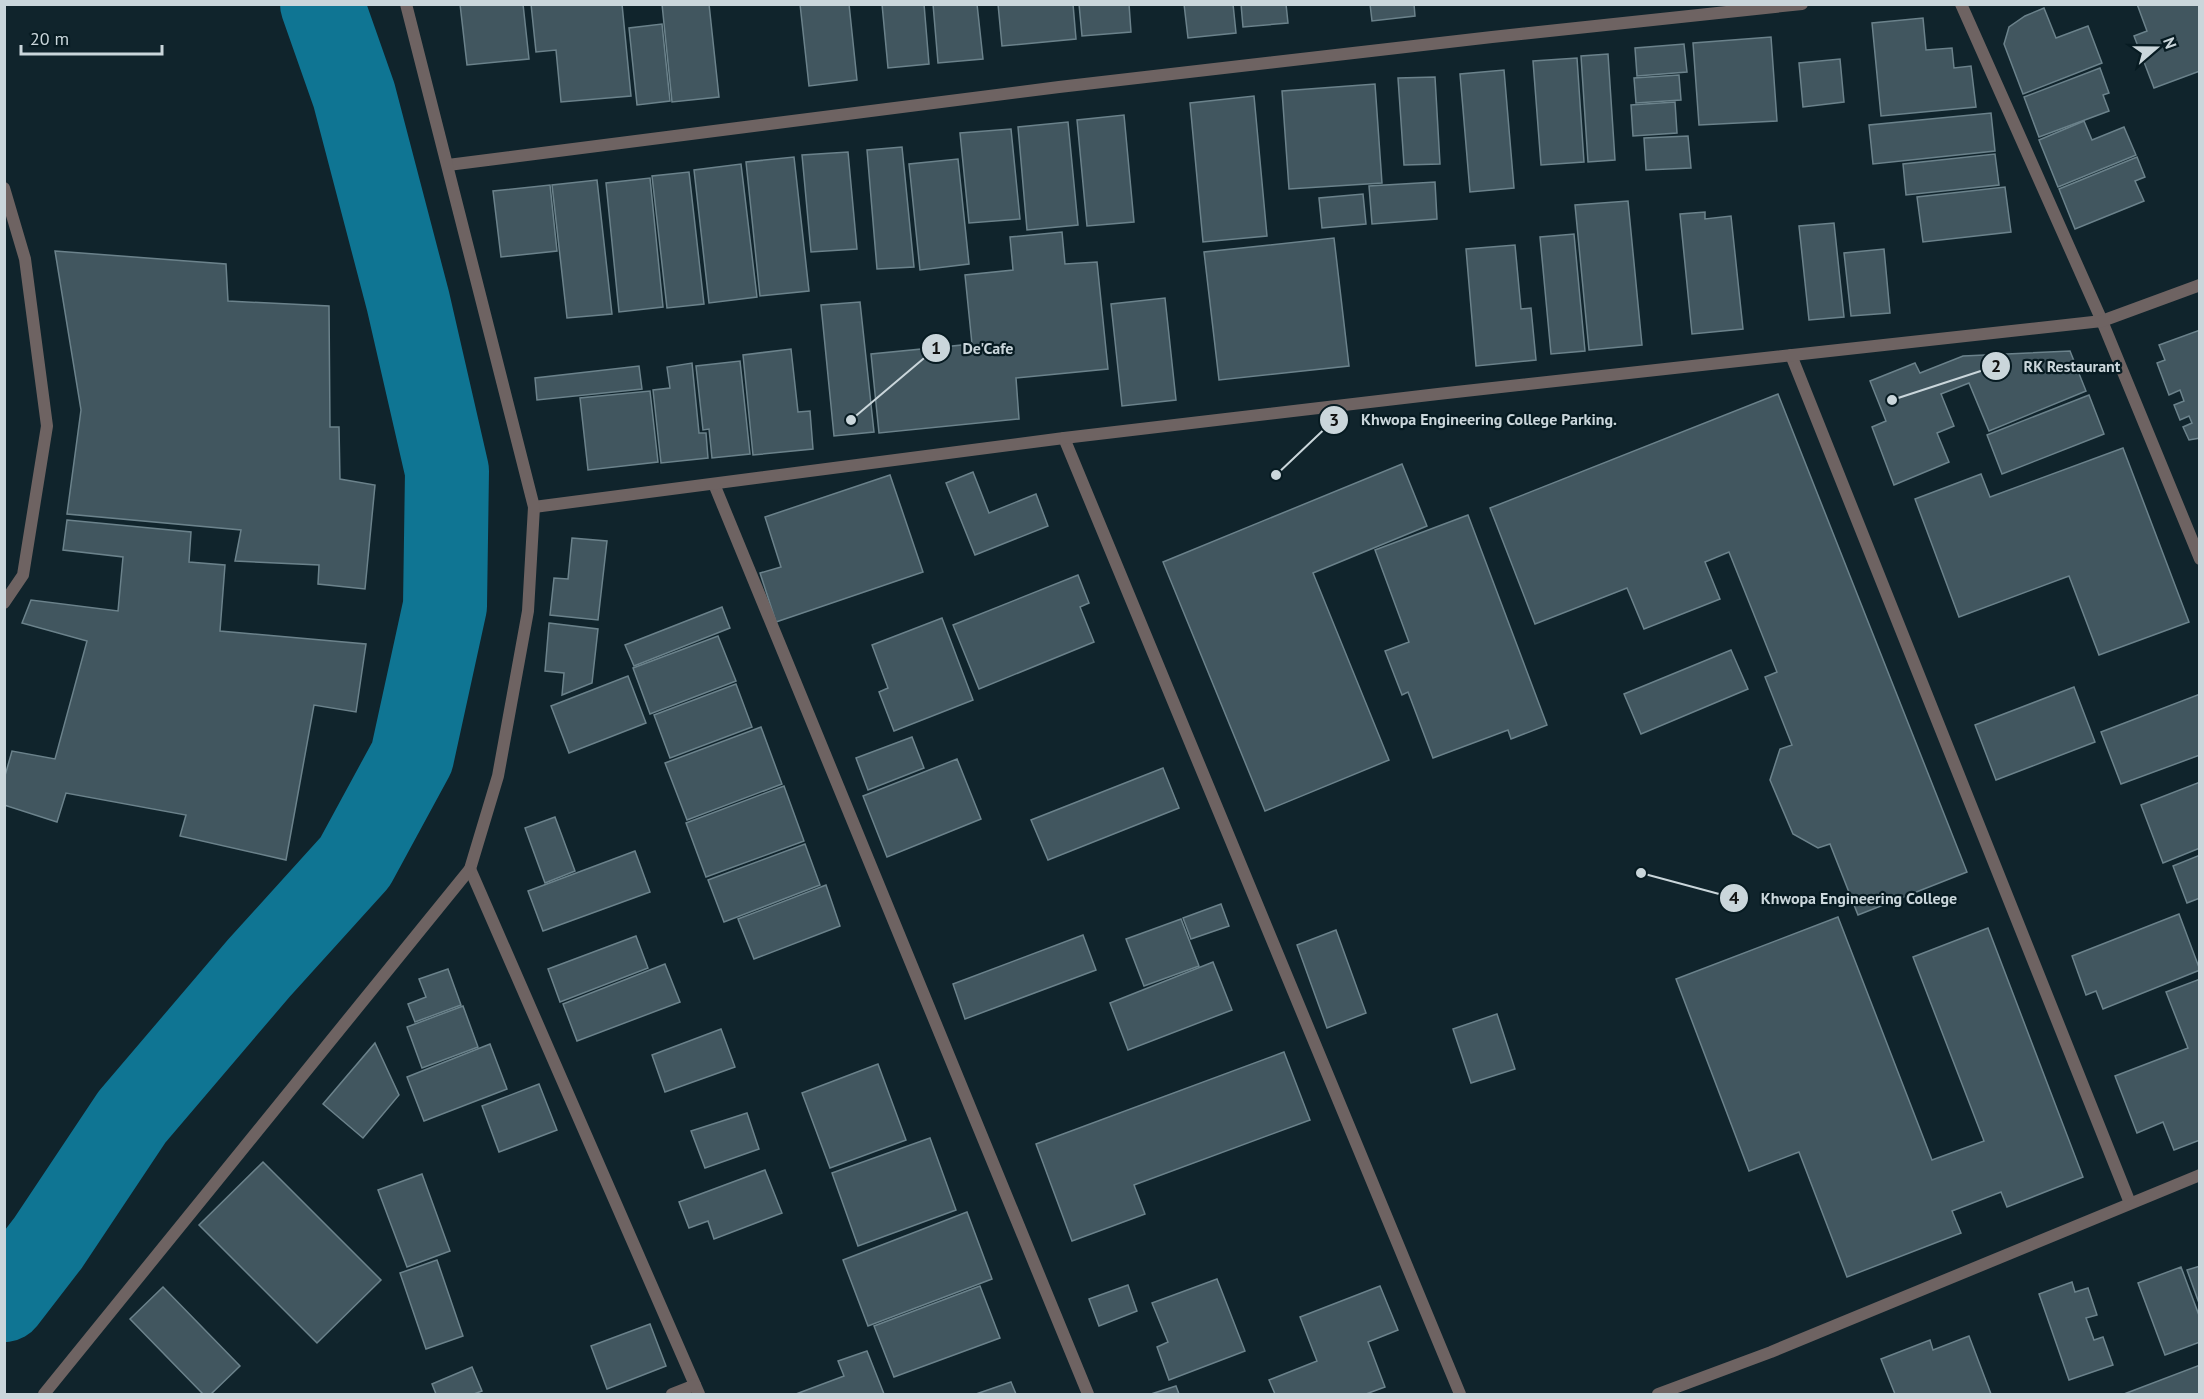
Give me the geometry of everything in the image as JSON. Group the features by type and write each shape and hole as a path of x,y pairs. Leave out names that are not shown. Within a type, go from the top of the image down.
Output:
{"street":[{"path":"44,1395 470,869 498,776 528,611 534,507 406,4"},
{"path":"448,165 1059,87 1802,4"},
{"path":"1961,4 2102,321 2199,560"},
{"path":"4,188 25,259 47,426 23,574 4,603"},
{"path":"534,507 1064,438 2102,321 2199,285"},
{"path":"1791,356 2130,1203"},
{"path":"1064,438 1460,1395"},
{"path":"714,484 1088,1395"},
{"path":"470,869 697,1390 672,1395"},
{"path":"1658,1395 1771,1352 2199,1175"}],"building":[{"path":"460,4 523,4 529,59 467,65"},
{"path":"531,4 622,4 631,96 561,102 556,50 536,52"},
{"path":"662,4 709,4 719,97 672,102"},
{"path":"800,4 849,4 857,80 809,86"},
{"path":"882,4 924,4 929,64 888,68"},
{"path":"933,4 977,4 983,59 938,63"},
{"path":"998,4 1073,4 1076,39 1002,46"},
{"path":"1079,4 1129,4 1131,32 1082,36"},
{"path":"1184,4 1233,4 1236,33 1188,38"},
{"path":"1241,4 1286,4 1288,23 1243,27"},
{"path":"1370,4 1414,4 1415,16 1372,21"},
{"path":"2137,4 2200,4 2200,71 2154,88 2134,36 2147,31"},
{"path":"2044,8 2056,38 2088,26 2102,63 2023,94 2004,44 2009,27 2025,16"},
{"path":"1923,18 1926,50 1952,48 1954,68 1971,66 1976,107 1881,116 1872,23"},
{"path":"662,24 670,101 637,105 629,28"},
{"path":"1771,37 1777,121 1699,125 1693,43"},
{"path":"1684,44 1687,72 1637,76 1635,48"},
{"path":"1608,54 1615,160 1588,162 1581,56"},
{"path":"1577,58 1584,162 1541,165 1533,61"},
{"path":"1840,59 1844,102 1803,107 1799,63"},
{"path":"2100,68 2109,93 2103,95 2109,111 2039,137 2024,97"},
{"path":"1504,70 1514,188 1470,192 1460,74"},
{"path":"1679,75 1681,100 1636,103 1634,78"},
{"path":"1435,77 1440,164 1404,165 1398,78"},
{"path":"1375,84 1382,183 1289,189 1282,91"},
{"path":"1254,96 1267,236 1203,242 1190,103"},
{"path":"1675,102 1677,133 1633,136 1631,105"},
{"path":"1991,113 1995,151 1873,164 1869,125"},
{"path":"1124,115 1134,222 1087,226 1077,120"},
{"path":"2084,121 2092,140 2124,127 2136,155 2058,187 2039,140"},
{"path":"1068,122 1078,225 1027,230 1018,127"},
{"path":"1011,129 1020,219 969,223 960,133"},
{"path":"1688,136 1691,168 1646,170 1644,138"},
{"path":"902,147 914,267 877,269 867,150"},
{"path":"848,152 857,249 811,252 802,155"},
{"path":"1995,154 1999,185 1906,195 1903,164"},
{"path":"794,157 809,291 760,296 746,162"},
{"path":"2137,157 2145,177 2135,181 2144,201 2075,229 2059,189"},
{"path":"958,159 969,264 920,270 909,164"},
{"path":"741,164 757,297 709,303 694,170"},
{"path":"689,172 704,304 667,308 652,176"},
{"path":"650,178 663,307 619,312 606,183"},
{"path":"597,180 612,314 567,318 552,185"},
{"path":"1435,182 1437,219 1372,224 1369,186"},
{"path":"550,185 557,251 501,257 493,191"},
{"path":"2005,187 2011,232 1923,242 1917,197"},
{"path":"1363,194 1366,224 1322,228 1319,198"},
{"path":"1628,201 1642,345 1589,350 1575,205"},
{"path":"1705,212 1705,219 1731,216 1743,329 1692,334 1680,214"},
{"path":"1834,223 1844,317 1809,320 1799,226"},
{"path":"1062,232 1065,264 1097,262 1108,369 1016,378 1019,419 879,433 871,354 972,344 965,275 1013,270 1010,237"},
{"path":"1574,234 1585,351 1551,354 1540,237"},
{"path":"1334,238 1349,366 1219,380 1204,252"},
{"path":"1515,245 1521,309 1531,308 1536,360 1476,366 1466,249"},
{"path":"1884,249 1890,313 1851,316 1844,253"},
{"path":"55,251 226,264 228,301 329,306 330,427 339,427 340,479 375,485 365,589 318,584 319,565 235,561 241,530 67,514 81,410"},
{"path":"1165,298 1176,400 1122,406 1111,304"},
{"path":"860,302 874,432 834,436 821,305"},
{"path":"2200,330 2200,438 2189,440 2183,427 2192,423 2189,416 2180,420 2174,405 2184,401 2180,390 2169,395 2157,363 2165,360 2159,345"},
{"path":"791,349 798,412 810,411 813,449 753,455 743,355"},
{"path":"2070,351 2086,391 1989,431 1969,383 1941,394 1954,426 1937,433 1949,462 1894,485 1872,427 1886,421 1870,381 1915,363 1920,373 1963,356"},
{"path":"740,361 750,454 712,458 709,429 703,430 696,366"},
{"path":"692,363 699,433 706,433 708,458 661,463 653,390 670,388 667,367"},
{"path":"639,366 642,389 537,400 535,378"},
{"path":"650,391 658,462 588,470 580,398"},
{"path":"1778,394 1967,872 1858,915 1830,844 1818,848 1793,834 1770,780 1780,749 1792,745 1765,677 1777,672 1729,552 1705,562 1720,599 1644,629 1627,588 1535,624 1490,508"},
{"path":"2089,395 2104,434 2002,474 1987,435"},
{"path":"2123,448 2189,622 2099,655 2069,576 1959,617 1915,499 1981,474 1990,497"},
{"path":"1402,464 1427,526 1313,573 1389,760 1265,811 1163,562"},
{"path":"973,472 989,513 1036,494 1048,526 975,555 946,483"},
{"path":"890,475 923,572 776,622 760,573 781,567 765,517"},
{"path":"1468,515 1547,725 1511,739 1508,730 1433,758 1408,692 1402,695 1385,651 1409,642 1375,550"},
{"path":"67,520 191,532 189,562 225,565 220,631 366,644 356,712 314,705 286,860 180,836 186,815 66,793 57,822 4,805 4,779 12,751 55,759 87,641 22,623 31,600 118,611 123,557 63,550"},
{"path":"572,538 607,541 598,620 550,615 554,578 568,579"},
{"path":"1078,575 1089,603 1080,607 1094,642 979,689 953,625"},
{"path":"722,607 730,628 634,666 625,645"},
{"path":"942,618 973,700 894,731 879,692 888,688 872,645"},
{"path":"549,623 598,629 592,683 562,695 564,673 545,671"},
{"path":"718,636 736,681 650,714 633,668"},
{"path":"1731,650 1748,689 1641,734 1624,694"},
{"path":"628,676 646,723 569,753 551,706"},
{"path":"736,684 752,727 670,758 654,715"},
{"path":"2074,687 2095,742 1996,780 1975,725"},
{"path":"2200,694 2200,755 2121,784 2101,732"},
{"path":"761,727 782,784 687,820 665,763"},
{"path":"912,737 924,768 868,790 856,758"},
{"path":"957,759 981,819 887,857 863,796"},
{"path":"1163,768 1179,808 1048,860 1031,820"},
{"path":"2200,782 2200,848 2163,863 2141,805"},
{"path":"784,786 804,841 706,877 686,823"},
{"path":"555,817 575,871 545,883 525,828"},
{"path":"805,844 820,885 724,922 708,880"},
{"path":"635,851 650,892 543,931 528,891"},
{"path":"2200,855 2200,898 2187,903 2173,866"},
{"path":"826,885 840,926 754,959 738,919"},
{"path":"1221,904 1229,926 1191,939 1183,918"},
{"path":"2179,914 2200,970 2103,1009 2096,991 2086,995 2072,956"},
{"path":"1838,917 1932,1160 1984,1141 1913,957 1988,928 2083,1177 2007,1207 2001,1192 1952,1211 1961,1233 1847,1277 1799,1152 1749,1171 1676,979"},
{"path":"1181,919 1199,966 1144,986 1126,939"},
{"path":"1336,930 1366,1013 1327,1028 1297,945"},
{"path":"1083,935 1096,970 965,1019 953,984"},
{"path":"636,936 648,968 560,1002 548,969"},
{"path":"1213,962 1232,1010 1128,1050 1110,1003"},
{"path":"665,964 680,1002 577,1041 563,1004"},
{"path":"448,969 461,1005 415,1022 408,1004 426,997 419,979"},
{"path":"2200,979 2200,1140 2174,1150 2163,1122 2137,1133 2115,1076 2188,1048 2166,992"},
{"path":"463,1006 478,1047 422,1068 407,1027"},
{"path":"1497,1014 1515,1069 1471,1083 1453,1029"},
{"path":"721,1029 735,1067 665,1092 652,1055"},
{"path":"375,1043 399,1095 363,1138 323,1104"},
{"path":"490,1044 507,1089 424,1121 407,1077"},
{"path":"1284,1052 1310,1120 1134,1185 1145,1214 1072,1241 1036,1144"},
{"path":"878,1064 906,1140 830,1168 802,1093"},
{"path":"539,1084 557,1130 499,1152 482,1106"},
{"path":"747,1113 759,1149 705,1168 691,1131"},
{"path":"930,1138 956,1210 858,1246 832,1173"},
{"path":"263,1162 381,1280 317,1343 199,1225"},
{"path":"765,1170 782,1213 714,1239 708,1221 689,1228 679,1202"},
{"path":"422,1174 450,1251 407,1267 378,1190"},
{"path":"967,1212 992,1279 868,1326 843,1260"},
{"path":"437,1260 463,1336 426,1349 400,1273"},
{"path":"2200,1266 2200,1306 2187,1270"},
{"path":"2181,1267 2200,1318 2200,1342 2165,1355 2138,1283"},
{"path":"1217,1279 1245,1351 1169,1380 1157,1347 1168,1342 1152,1303"},
{"path":"2072,1282 2075,1292 2088,1288 2097,1315 2086,1318 2094,1340 2103,1337 2113,1365 2069,1380 2039,1294"},
{"path":"1128,1285 1137,1311 1099,1326 1089,1299"},
{"path":"980,1286 1000,1338 894,1377 874,1326"},
{"path":"1380,1286 1398,1330 1368,1342 1385,1387 1366,1394 1275,1394 1269,1380 1317,1361 1300,1317"},
{"path":"163,1287 240,1366 211,1394 203,1394 130,1319"},
{"path":"650,1324 666,1366 607,1389 591,1346"},
{"path":"1969,1336 1991,1394 1895,1394 1881,1359 1930,1340 1933,1350"},
{"path":"867,1351 884,1394 796,1394 844,1376 838,1361"},
{"path":"2200,1365 2200,1394 2124,1394"},
{"path":"472,1367 482,1391 474,1394 436,1394 432,1384"},
{"path":"1011,1382 1016,1394 976,1394"},
{"path":"1176,1386 1179,1394 1151,1394"}],"waterway":[{"path":"4,1300 48,1243 132,1117 259,968 355,862 412,757 445,606 447,471 408,301 354,95 322,4"}],"place":[{"name":"RK Restaurant","path":"1892,400"},
{"name":"De'Cafe","path":"851,420"},
{"name":"Khwopa Engineering College Parking.","path":"1276,475"},
{"name":"Khwopa Engineering College","path":"1641,873"}]}
